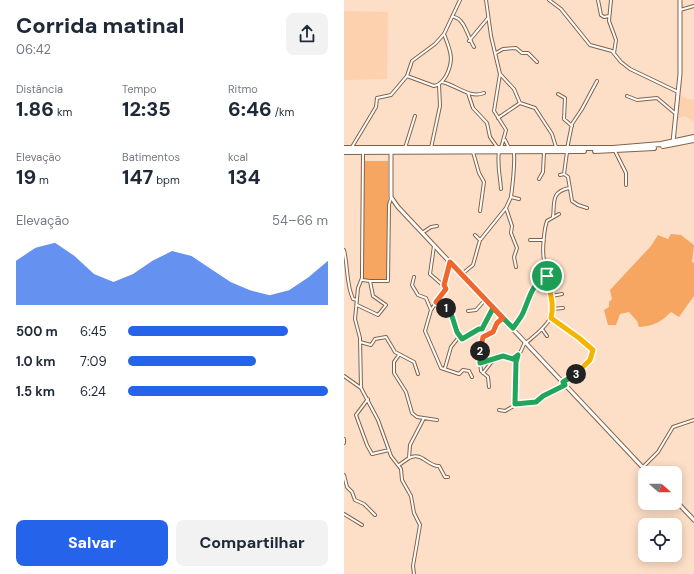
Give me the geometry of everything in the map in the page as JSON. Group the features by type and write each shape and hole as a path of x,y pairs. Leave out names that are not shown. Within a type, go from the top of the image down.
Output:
{"highway":[{"path":"344,152 430,148 499,149 544,152 624,148 673,142 694,137"},
{"path":"344,148 473,152 509,148 556,148 567,150 615,151 662,147 694,140"}],"street":[{"path":"352,148 376,107 377,98 391,95 407,76 412,61 427,51 444,34 454,16 460,0"},
{"path":"486,0 491,36 500,74 494,106 498,118 506,130 505,138 499,149 498,172 500,175 501,189"},
{"path":"549,0 561,9 590,45 614,53 621,62 630,69 678,92"},
{"path":"598,0 601,15 604,17 609,16"},
{"path":"610,0 610,24 616,40 614,53"},
{"path":"673,142 678,92 680,0"},
{"path":"680,10 694,6"},
{"path":"454,16 458,18 464,26 469,41 474,47"},
{"path":"469,41 489,17"},
{"path":"407,76 434,86 442,82 450,68 452,56 444,34"},
{"path":"496,53 503,49 516,48 522,53 528,53 536,62"},
{"path":"500,74 514,89 520,102 535,108 552,134 556,148"},
{"path":"564,174 572,126 596,81"},
{"path":"442,82 455,85 468,93 476,95 484,93"},
{"path":"430,148 440,111 439,84"},
{"path":"468,93 473,108 487,123 490,137 499,149"},
{"path":"558,94 565,98 564,119 572,126"},
{"path":"627,96 637,100 657,98 676,114"},
{"path":"498,118 520,102"},
{"path":"405,148 415,116"},
{"path":"505,138 509,148"},
{"path":"361,280 388,281 391,150"},
{"path":"461,275 473,265 480,240 506,208 511,197 512,178 515,168 514,151"},
{"path":"615,151 626,173 626,185"},
{"path":"361,388 360,342 355,319 358,288 361,280 363,152"},
{"path":"473,152 479,173 484,182 480,211"},
{"path":"538,179 543,172 544,152"},
{"path":"560,175 564,174"},
{"path":"564,174 568,177 573,202 587,208"},
{"path":"553,218 554,201 558,193 569,188"},
{"path":"391,197 398,207 461,275 513,328 642,466"},
{"path":"511,197 519,198"},
{"path":"506,208 512,226 511,233 517,248 514,256 516,267"},
{"path":"480,363 494,360 503,356 513,359 518,355 526,343 542,329 551,318 552,296 543,259 544,240 546,222 559,214"},
{"path":"422,233 431,227 437,226"},
{"path":"475,235 480,240"},
{"path":"530,240 544,240"},
{"path":"434,246 430,272 444,285"},
{"path":"344,250 350,284 349,290 353,299 357,300"},
{"path":"450,262 444,285 446,289 431,310 425,331 441,368 454,371 458,374 463,370 469,372 472,377"},
{"path":"513,328 522,314 535,286 542,278 547,276"},
{"path":"414,277 412,284 418,295 426,298 431,310"},
{"path":"357,305 378,316 385,306 373,296 370,281"},
{"path":"552,296 562,294"},
{"path":"468,311 476,310 485,300"},
{"path":"436,302 450,310 459,338"},
{"path":"459,338 463,339 479,329 482,329 493,308"},
{"path":"552,309 563,308"},
{"path":"489,387 488,377 481,371 480,363 483,337 493,332 497,323 503,318"},
{"path":"499,410 505,411 515,404 536,402 564,383 582,368 591,358 593,350 551,318"},
{"path":"542,329 547,336"},
{"path":"360,342 371,345 375,339 384,336 393,350 399,355 414,362 418,374"},
{"path":"445,368 451,348 459,338"},
{"path":"399,355 394,362 394,373 406,392 414,415 437,420"},
{"path":"515,404 516,362 518,355"},
{"path":"483,373 494,360"},
{"path":"344,376 361,388 368,399 393,459 399,465 402,480 411,496 414,513 420,525 414,574"},
{"path":"368,399 356,415 367,445 373,454 389,450"},
{"path":"409,458 410,445 424,418"},
{"path":"644,466 658,452 673,427 694,420"},
{"path":"399,465 409,458 417,456 435,467 439,466 445,478 448,477"},
{"path":"344,476 347,487 352,492 355,500 364,504 375,514"},
{"path":"682,507 694,520"},
{"path":"344,514 362,525"}],"shaded area":[{"path":"344,11 388,12 387,79 344,80"},
{"path":"681,95 687,99 694,100 694,122 685,116 676,119 678,100"},
{"path":"363,161 388,161 388,282 363,282"},
{"path":"671,234 681,235 694,245 692,262 694,263 694,296 679,317 671,312 656,323 639,327 637,321 629,312 620,314 616,325 608,325 604,310 609,307 609,302 612,299 610,290 651,246 658,235 668,239"}],"route":[{"path":"547,276 542,278 535,286 519,320 513,328 503,318 493,308 490,311 482,329 479,329 463,339 459,338 450,310 444,308 436,302 446,289 444,285 450,262 503,318 497,323 495,330 492,333 483,337 480,351 480,363 503,356 513,359 518,355 516,362 517,377 515,404 534,403 543,396 565,385 563,382 579,371 592,357 593,350 573,333 569,332 551,318 553,312 551,303 552,296 548,285 547,276"}]}
